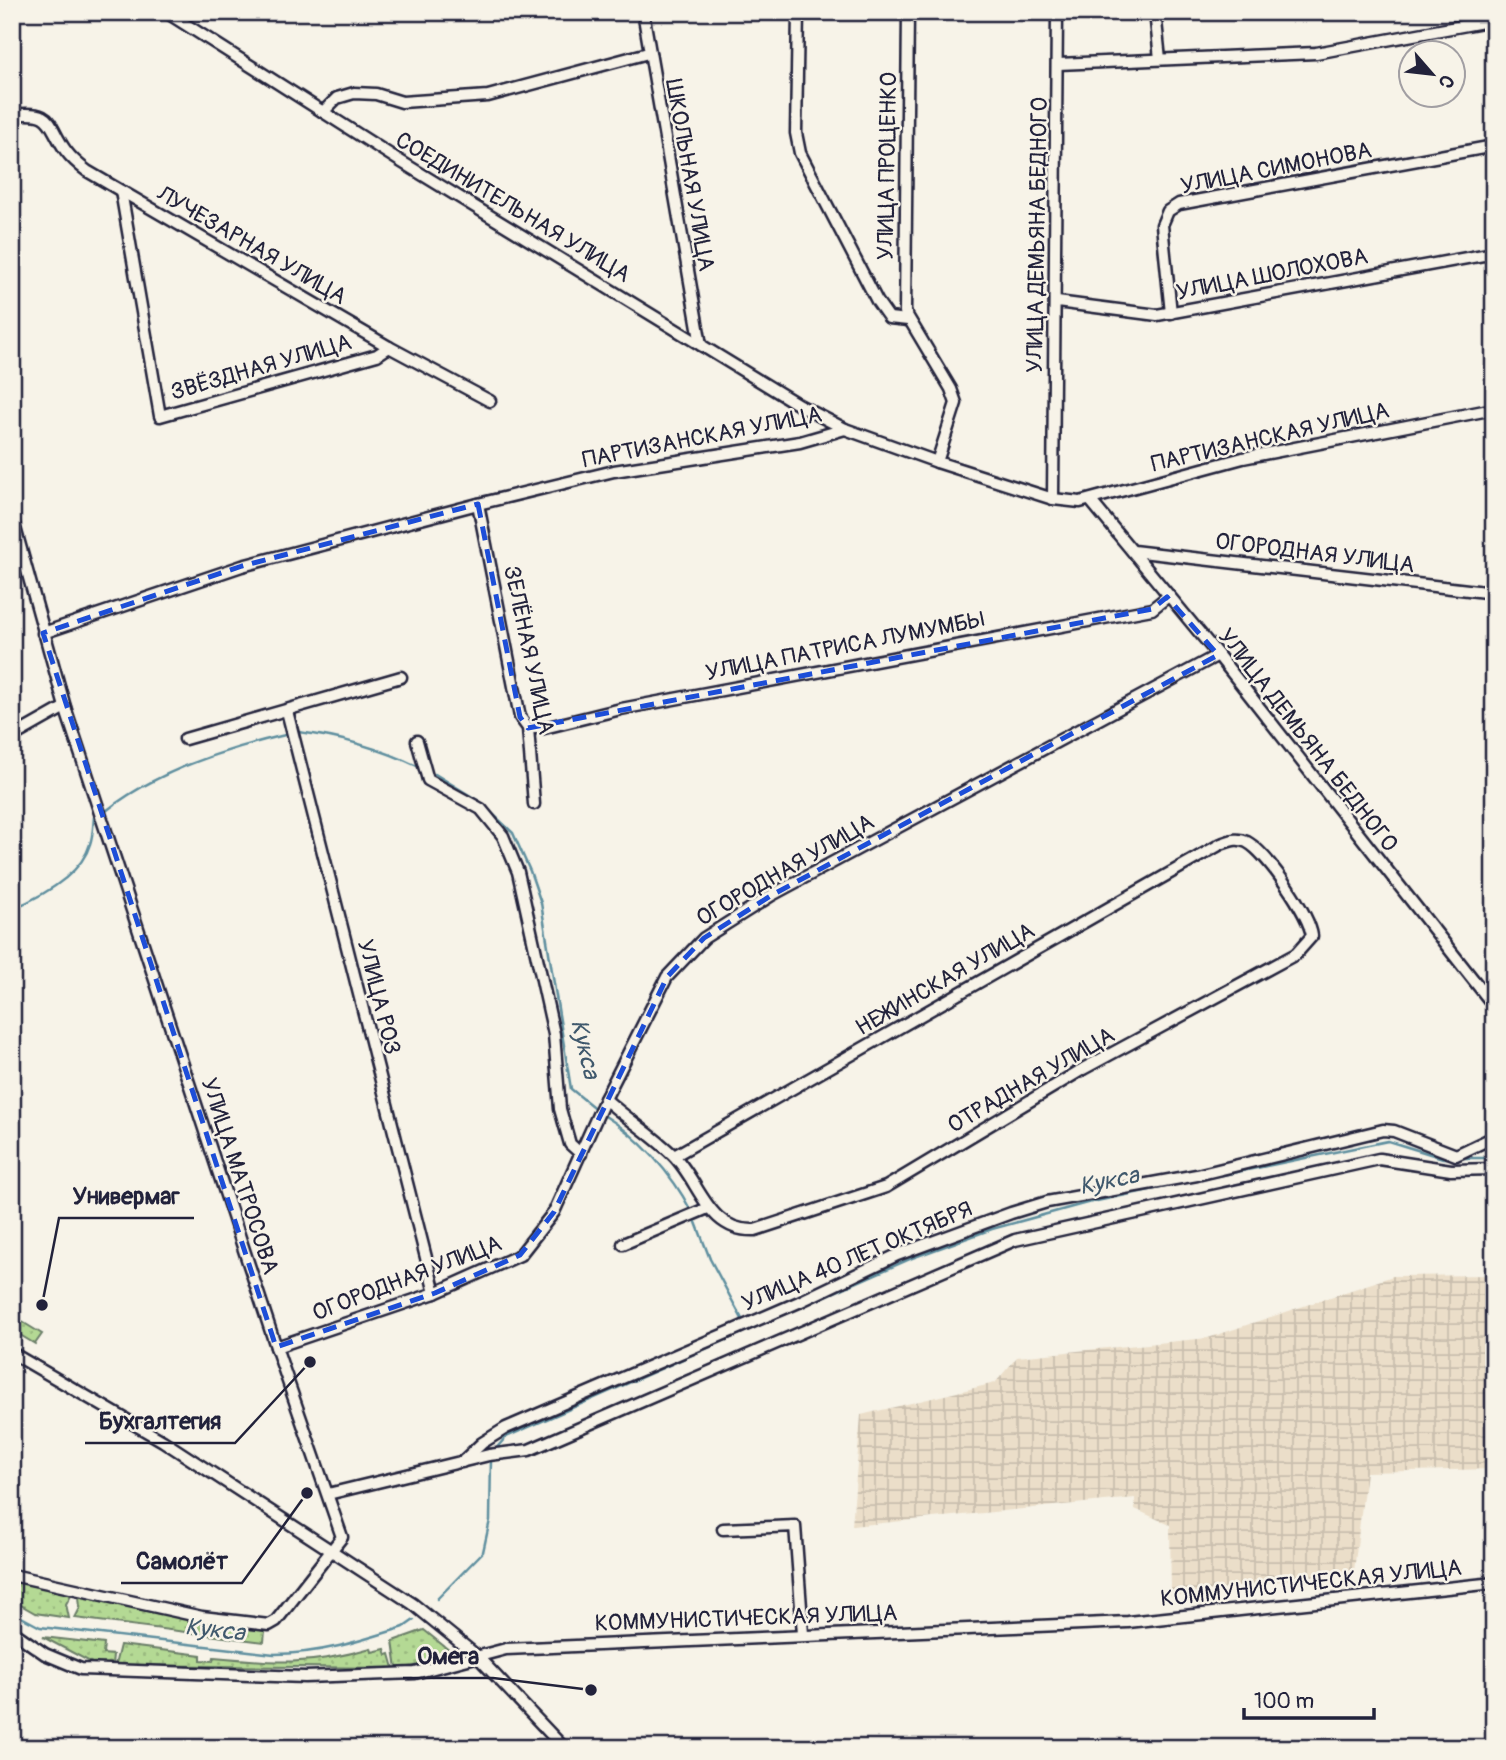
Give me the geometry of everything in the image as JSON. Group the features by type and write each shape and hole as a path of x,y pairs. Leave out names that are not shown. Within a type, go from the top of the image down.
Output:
{"street":[{"name":"СОЕДИНИТЕЛЬНАЯ УЛИЦА","path":"166,12 701,345 799,405 845,429"},
{"name":"ШКОЛЬНАЯ УЛИЦА","path":"643,12 701,345"},
{"name":"УЛИЦА ПРОЦЕНКО","path":"798,12 796,133 800,153 877,302 889,318 908,320"},
{"name":"УЛИЦА ПРОЦЕНКО","path":"908,12 905,312 927,346 956,403 937,462"},
{"name":"УЛИЦА ДЕМЬЯНА БЕДНОГО","path":"1053,499 1057,302 1057,12"},
{"path":"1155,12 1160,59"},
{"path":"1058,64 1316,53 1494,20"},
{"path":"323,112 337,98 354,93 376,94 402,102 488,96 648,52"},
{"name":"ЛУЧЕЗАРНАЯ УЛИЦА","path":"12,115 32,113 45,116 75,162 389,348 490,401"},
{"name":"УЛИЦА СИМОНОВА","path":"1171,313 1162,225 1168,211 1179,204 1494,146"},
{"name":"ЗВЁЗДНАЯ УЛИЦА","path":"121,191 160,416 377,355 389,348"},
{"name":"УЛИЦА ШОЛОХОВА","path":"1057,302 1157,315 1494,253"},
{"name":"ПАРТИЗАНСКАЯ УЛИЦА","path":"43,633 242,566 478,504 614,471 800,442 845,429 1053,499 1090,500 1243,458 1494,409"},
{"name":"УЛИЦА ДЕМЬЯНА БЕДНОГО","path":"1090,500 1167,597 1218,655 1494,1006"},
{"name":"ЗЕЛЁНАЯ УЛИЦА","path":"478,504 520,717 528,728 534,804"},
{"name":"УЛИЦА МАТРОСОВА","path":"12,517 65,706 276,1347 342,1537 332,1550"},
{"name":"ОГОРОДНАЯ УЛИЦА","path":"1133,551 1494,593"},
{"name":"УЛИЦА ПАТРИСА ЛУМУМБЫ","path":"528,728 544,728 621,709 1152,608 1167,597"},
{"name":"ОГОРОДНАЯ УЛИЦА","path":"276,1347 435,1293 520,1255 554,1212 603,1103 667,977 704,938 772,895 1218,655"},
{"path":"185,739 401,677"},
{"path":"12,737 65,706"},
{"name":"УЛИЦА РОЗ","path":"287,711 435,1293"},
{"path":"417,741 428,780 481,809 503,836 518,872 554,1034 560,1109 570,1144 581,1154"},
{"name":"ОТРАДНАЯ УЛИЦА","path":"708,1208 741,1230 755,1230 886,1187 1083,1069 1296,954 1312,936 1310,922 1268,863 1249,843 1236,839"},
{"name":"НЕЖИНСКАЯ УЛИЦА","path":"674,1156 1221,844 1236,839"},
{"path":"603,1103 674,1156 708,1208 624,1244"},
{"name":"УЛИЦА 40 ЛЕТ ОКТЯБРЯ","path":"460,1464 482,1443 506,1428 799,1302 897,1255 1011,1213 1047,1202 1197,1175 1383,1130 1394,1131 1456,1155 1494,1137"},
{"name":"УЛИЦА 40 ЛЕТ ОКТЯБРЯ","path":"328,1494 492,1455 529,1450 1015,1240 1379,1159 1451,1170 1494,1169"},
{"path":"12,1353 163,1441 413,1604 477,1656 564,1748"},
{"path":"723,1529 794,1526 803,1634"},
{"path":"12,1575 202,1617 269,1625 276,1621 332,1550"},
{"name":"КОММУНИСТИЧЕСКАЯ УЛИЦА","path":"12,1631 46,1654 81,1669 304,1677 415,1673 506,1649 803,1634 1128,1622 1494,1583"}],"highlighted area":[{"path":"478,504 520,717 528,728 1152,609 1167,597 1218,655 772,895 704,938 667,977 554,1212 520,1255 435,1293 276,1347 43,633 242,566"}],"shaded area":[{"path":"1494,1275 1494,1469 1366,1472 1354,1571 1171,1596 1170,1525 1135,1509 1135,1498 852,1526 861,1415 995,1383 1017,1357 1208,1338 1393,1276"}],"green space":[{"path":"16,1318 42,1334 35,1344 12,1330"},
{"path":"12,1580 72,1593 66,1604 69,1618 35,1613 12,1600"},
{"path":"79,1596 265,1631 264,1642 75,1618 80,1608"},
{"path":"424,1630 455,1655 449,1660 397,1669 393,1641"},
{"path":"43,1637 104,1644 103,1654 113,1655 112,1665 94,1664"},
{"path":"120,1645 201,1655 201,1660 213,1661 214,1657 275,1662 329,1658 371,1648 372,1652 385,1649 387,1655 390,1654 394,1668 115,1665"}],"waterway":[{"name":"Кукса","path":"298,732 360,744 419,767"},
{"name":"Кукса","path":"106,811 146,785 191,764 285,735"},
{"name":"Кукса","path":"435,774 479,801 513,833 541,903 571,1089 597,1110"},
{"name":"Кукса","path":"12,909 47,892 78,866 90,844 94,817"},
{"name":"Кукса","path":"602,1114 653,1156 691,1211"},
{"name":"Кукса","path":"493,1452 506,1437 912,1258 992,1229 1087,1203 1388,1141 1443,1158 1494,1158"},
{"name":"Кукса","path":"694,1217 710,1259 742,1319"},
{"name":"Кукса","path":"437,1599 483,1552 490,1520 491,1458"},
{"name":"Кукса","path":"12,1612 40,1627 274,1654 308,1652 340,1646 404,1627 414,1620"}],"place":[{"name":"Универмаг","path":"42,1305"},
{"name":"Бухгалтегия","path":"310,1362"},
{"name":"Самолёт","path":"307,1493"},
{"name":"Омега","path":"591,1690"}]}
